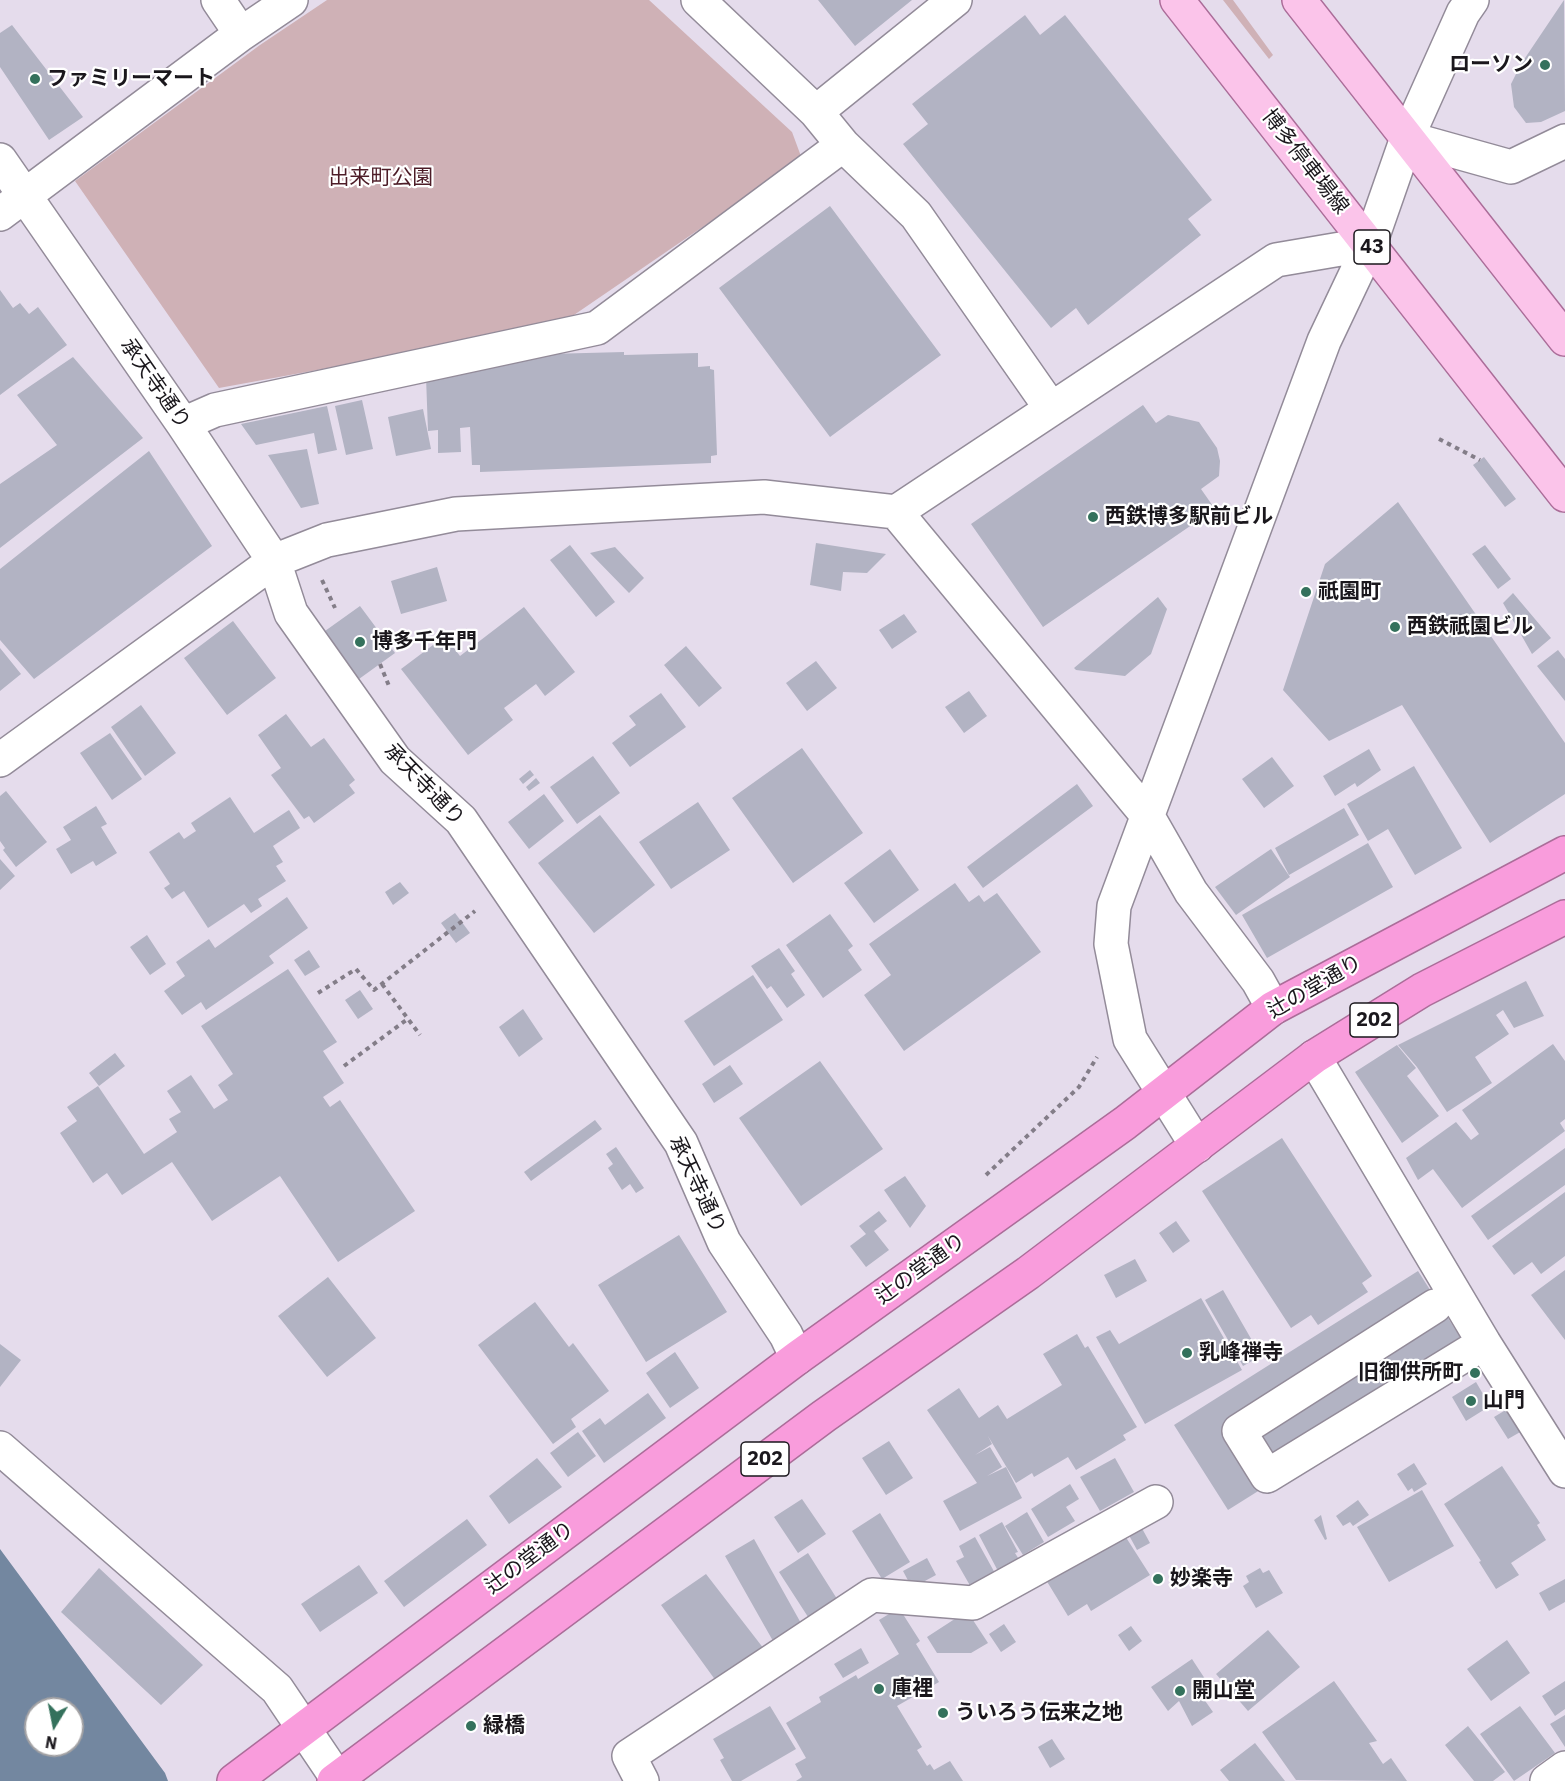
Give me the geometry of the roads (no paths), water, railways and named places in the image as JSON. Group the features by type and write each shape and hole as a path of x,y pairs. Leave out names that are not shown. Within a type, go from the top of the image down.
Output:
{"highway":[{"name":"辻の堂通り","path":"234,1781 797,1358 1165,1092 1273,1008 1565,853"},
{"name":"202","path":"337,1780 814,1423 1028,1273 1314,1057 1422,990 1565,917"}],"main road":[{"name":"博多停車場線","path":"1177,0 1565,495"},
{"path":"1299,0 1565,339"}],"street":[{"path":"218,0 241,34"},
{"path":"12,205 241,34 291,0"},
{"path":"698,0 816,112 843,144 916,215 1050,407"},
{"path":"816,112 956,0"},
{"path":"1197,1146 1130,1039 1111,945 1114,906 1324,341 1370,244 1407,138 1463,13 1472,0"},
{"path":"1407,138 1511,167 1565,141"},
{"path":"183,424 215,410 597,328 843,144"},
{"name":"承天寺通り","path":"0,160 12,205 183,424 274,561 291,613 395,760 460,820 681,1143 724,1242 786,1335 797,1358"},
{"path":"0,760 274,561 327,540 456,514 764,497 896,512 1050,407 1276,260 1370,244"},
{"path":"896,512 1147,815 1191,892 1258,981 1273,1008"},
{"path":"1314,1057 1484,1343 1565,1471"},
{"path":"1436,1306 1239,1431 1267,1476 1484,1343"},
{"path":"0,1448 277,1689 337,1780"},
{"path":"642,1781 629,1756 872,1595 973,1603 1156,1502"},
{"path":"1547,1781 1565,1768"}],"water":[{"path":"0,1549 165,1773 168,1781 0,1781"}],"place":[{"name":"ローソン","path":"1545,65"},
{"name":"ファミリーマート","path":"35,79"},
{"name":"西鉄博多駅前ビル","path":"1093,517"},
{"name":"祇園町","path":"1306,592"},
{"name":"西鉄祇園ビル","path":"1395,627"},
{"name":"博多千年門","path":"360,642"},
{"name":"乳峰禅寺","path":"1187,1353"},
{"name":"旧御供所町","path":"1475,1373"},
{"name":"山門","path":"1471,1401"},
{"name":"妙楽寺","path":"1158,1579"},
{"name":"庫裡","path":"879,1689"},
{"name":"開山堂","path":"1180,1691"},
{"name":"ういろう伝来之地","path":"943,1713"},
{"name":"緑橋","path":"471,1726"}],"park label":[{"name":"出来町公園","path":"381,178"}]}
